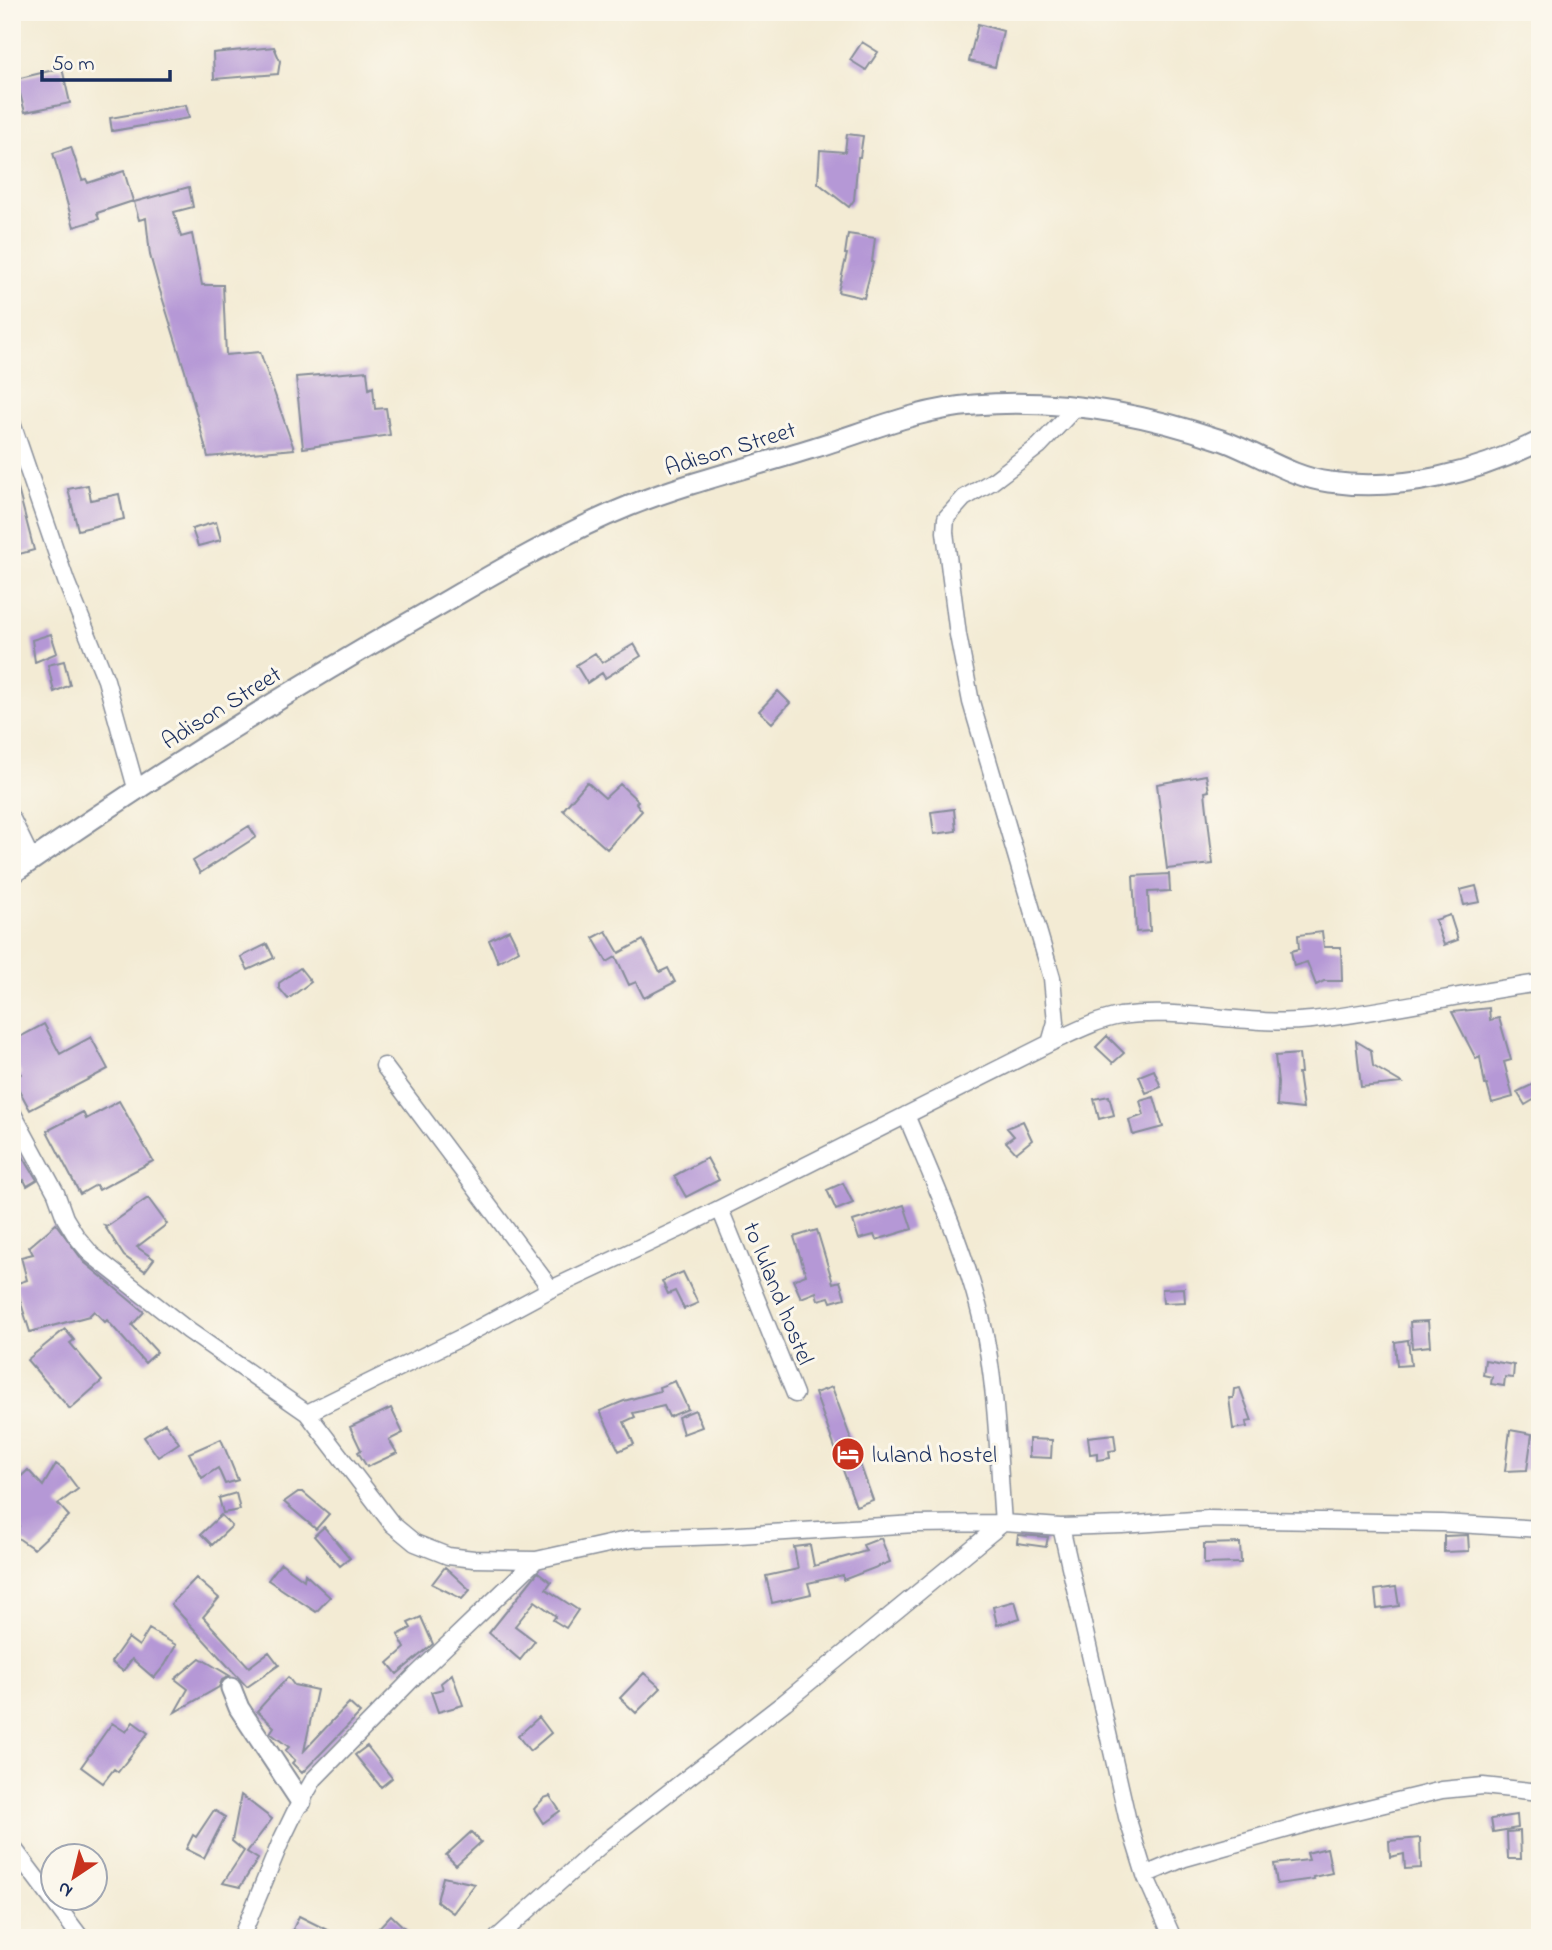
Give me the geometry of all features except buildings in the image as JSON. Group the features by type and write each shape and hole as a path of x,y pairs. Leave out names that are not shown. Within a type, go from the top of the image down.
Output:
{"street":[{"name":"Adison Street","path":"12,874 136,788 244,720 382,638 581,527 670,491 814,448 908,416 975,405 1076,407 1119,411 1223,441 1263,461 1308,478 1330,482 1386,483 1430,478 1480,466 1540,441"},
{"path":"1050,1043 1056,1022 1052,978 971,702 958,635 945,532 946,518 964,498 1039,446 1076,407"},
{"path":"12,422 66,581 106,680 136,788"},
{"path":"12,820 32,860"},
{"path":"307,1413 462,1337 551,1289 720,1209 1050,1043 1103,1020 1119,1016 1157,1014 1259,1022 1312,1020 1540,983"},
{"path":"384,1066 551,1289"},
{"path":"12,1112 56,1193 65,1218 76,1237 92,1255 188,1331 307,1413 392,1524 415,1543 448,1556 536,1560 631,1539 915,1524 1003,1523 1061,1527 1208,1518 1442,1523 1540,1529"},
{"path":"906,1115 949,1219 983,1323 1003,1523"},
{"name":"to luland hostel","path":"720,1209 795,1394"},
{"path":"497,1938 601,1845 785,1703 1003,1523"},
{"path":"1061,1527 1127,1817 1145,1875 1173,1938"},
{"path":"241,1938 281,1841 314,1779 397,1694 536,1560"},
{"path":"231,1688 239,1708 301,1802"},
{"path":"1145,1875 1185,1858 1319,1820 1443,1790 1483,1786 1540,1793"},
{"path":"12,1846 81,1938"}],"place":[{"name":"luland hostel","path":"848,1454"}]}
